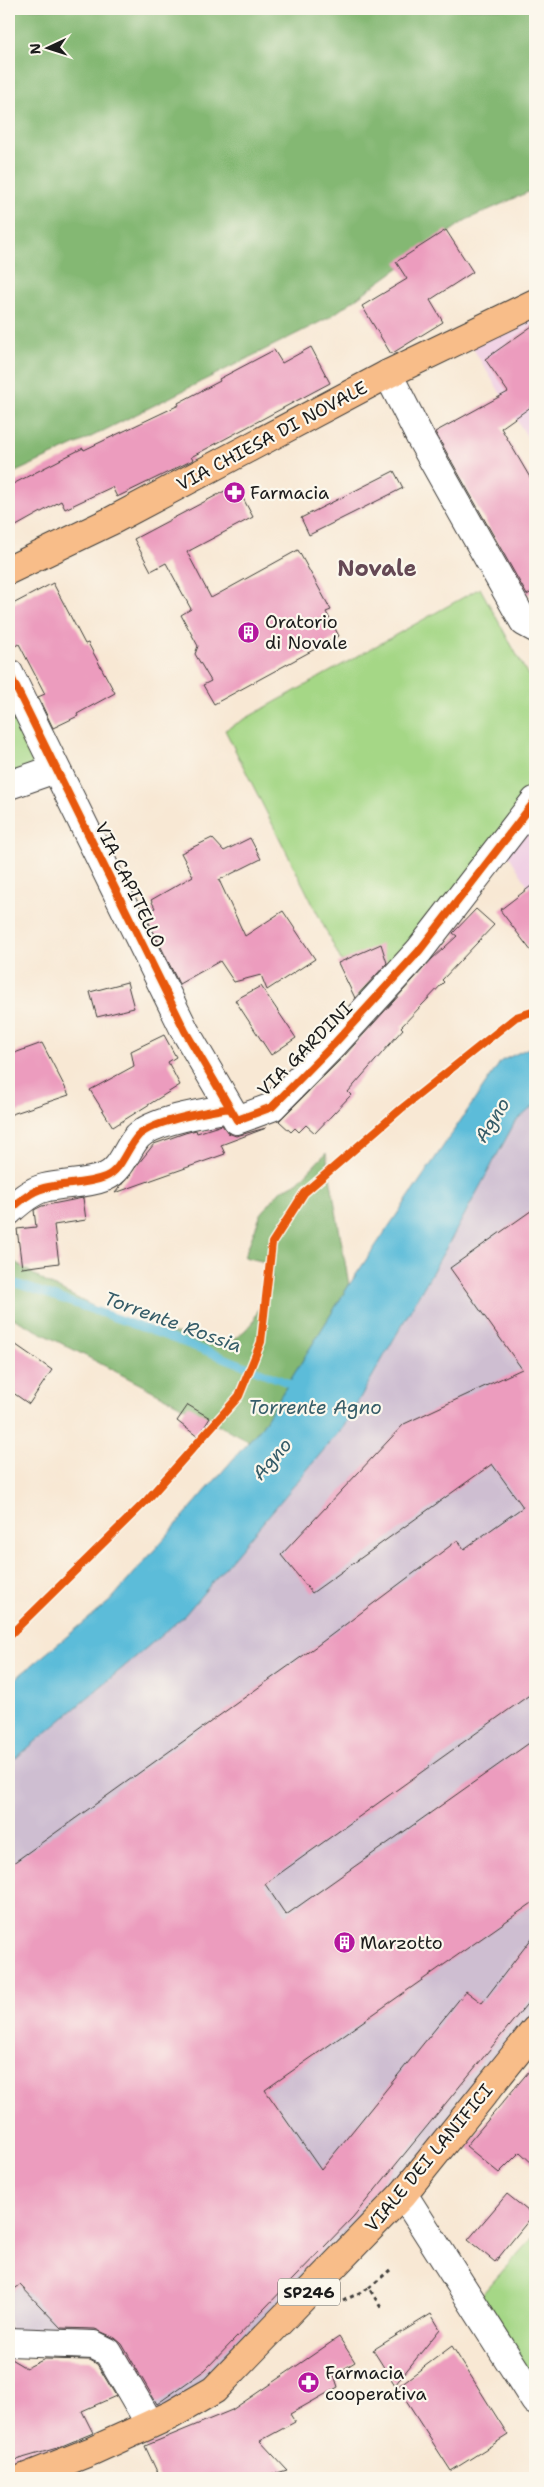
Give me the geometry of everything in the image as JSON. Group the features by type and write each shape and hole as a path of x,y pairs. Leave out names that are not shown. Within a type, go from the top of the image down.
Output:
{"main road":[{"name":"VIA CHIESA DI NOVALE","path":"9,570 120,516 388,374 535,303"},
{"name":"VIALE DEI LANIFICI","path":"24,2478 150,2424 214,2390 402,2194 535,2030"}],"street":[{"path":"388,374 421,439 524,622 535,628"},
{"name":"VIA CAPITELLO","path":"10,679 185,1031 230,1108"},
{"path":"9,785 55,769"},
{"name":"VIA GARDINI","path":"230,1108 237,1120 272,1107 333,1045 419,951 535,801"},
{"path":"9,1210 26,1197 43,1188 79,1184 106,1176 116,1170 139,1135 175,1118 230,1108"},
{"path":"402,2194 534,2395"},
{"path":"9,2342 94,2345 108,2352 150,2424"}],"path":[{"path":"343,2301 369,2288 390,2270"},
{"path":"369,2288 383,2311"}],"shaded area":[{"path":"535,307 535,450 466,337"},
{"path":"535,802 535,897 501,843"},
{"name":"Marzotto","path":"535,1105 535,2025 299,2304 152,2420 106,2345 9,2341 9,1764 184,1616 344,1426 453,1236 515,1122"}],"green space":[{"path":"9,9 535,9 535,189 466,220 330,317 81,442 9,475"},
{"path":"480,588 535,688 535,802 363,1004 225,730"},
{"path":"9,697 47,783 9,797"},
{"path":"326,1153 349,1285 262,1426 249,1441 9,1316 9,1258 47,1283 138,1329 194,1335 226,1347 252,1324 272,1279 270,1263 244,1257 261,1214 280,1191 299,1181"},
{"path":"532,2238 535,2242 535,2415 468,2310"}],"water":[{"name":"Torrente Agno","path":"535,1045 535,1105 515,1122 453,1236 344,1426 184,1616 9,1764 9,1684 110,1601 262,1426 349,1285 501,1061"}],"building":[{"path":"446,230 473,272 430,300 443,322 391,354 362,306 407,279 396,262"},
{"path":"535,324 535,404 501,428 535,486 535,590 527,595 435,432 508,392 485,359"},
{"path":"311,347 330,383 191,457 193,460 117,497 112,487 65,509 61,501 9,530 9,486 83,448 84,450 179,405 178,403 220,381 219,379 274,350 282,363"},
{"path":"394,471 403,488 309,535 301,518"},
{"path":"236,485 253,517 187,552 211,598 298,550 331,610 326,612 339,636 214,704 203,685 211,681 195,654 198,646 181,615 191,609 166,563 151,571 134,539"},
{"path":"53,583 85,644 88,643 115,693 77,714 78,716 53,728 38,697 45,694 19,644 9,649 9,606"},
{"path":"212,838 224,851 250,838 261,859 219,880 245,936 283,911 315,959 267,990 261,975 234,982 220,961 179,984 145,914 155,908 151,900 193,876 181,853"},
{"path":"535,883 535,956 500,910"},
{"path":"476,909 494,925 401,1027 403,1029 348,1092 351,1095 315,1133 306,1125 299,1132 295,1128 291,1132 279,1121 344,1056 432,959 457,936 453,933"},
{"path":"381,944 387,963 355,998 338,963"},
{"path":"127,982 134,1008 97,1017 90,992"},
{"path":"261,986 296,1038 271,1055 235,1000"},
{"path":"164,1035 176,1057 168,1062 180,1085 113,1127 90,1090 134,1066 131,1051"},
{"path":"42,1043 69,1095 9,1115 9,1055"},
{"path":"222,1125 228,1133 236,1136 266,1128 221,1145 225,1154 115,1193 154,1144 185,1133 196,1130 197,1133"},
{"path":"83,1198 86,1220 54,1225 59,1263 22,1268 17,1229 36,1227 34,1210 42,1206"},
{"name":"Marzotto","path":"535,1208 535,1691 265,1884 286,1915 535,1739 535,1901 265,2090 321,2170 466,1991 482,2003 535,1934 535,1994 353,2217 205,2370 157,2404 122,2344 115,2338 95,2329 61,2328 20,2285 9,2293 9,1866 318,1645 458,1540 464,1549 523,1507 492,1464 312,1593 281,1555 404,1424 522,1369 450,1268"},
{"path":"9,1340 52,1370 29,1404 9,1390"},
{"path":"188,1405 210,1418 198,1437 177,1421"},
{"path":"535,2064 535,2166 520,2152 499,2173 466,2146"},
{"path":"507,2194 533,2215 495,2262 468,2240"},
{"path":"431,2314 440,2329 395,2385 373,2350"},
{"path":"339,2337 355,2362 334,2375 338,2387 290,2414 295,2422 260,2441 287,2470 261,2478 160,2478 145,2446 232,2410"},
{"path":"452,2346 508,2435 451,2471 397,2387"},
{"path":"9,2358 26,2368 45,2359 90,2360 97,2364 116,2396 82,2411 93,2433 57,2448 9,2462"}],"waterway":[{"name":"Torrente Rossia","path":"9,1281 154,1332 298,1387"}],"cycle path":[{"path":"9,673 185,1031 230,1108"},
{"path":"9,1211 25,1197 39,1189 90,1181 111,1174 120,1164 138,1136 156,1125 230,1108 237,1120 272,1107 333,1045 419,951 535,801"},
{"path":"9,1636 147,1500 239,1396 261,1342 272,1243 304,1193 401,1109 516,1017 535,1011"}],"place":[{"name":"Farmacia","path":"234,493"},
{"name":"Oratorio di Novale","path":"249,632"},
{"name":"Marzotto","path":"344,1943"},
{"name":"Farmacia cooperativa","path":"309,2383"}],"district":[{"name":"Novale","path":"377,568"}],"water label":[{"name":"Agno","path":"492,1120"},
{"name":"Agno","path":"272,1459"}]}
